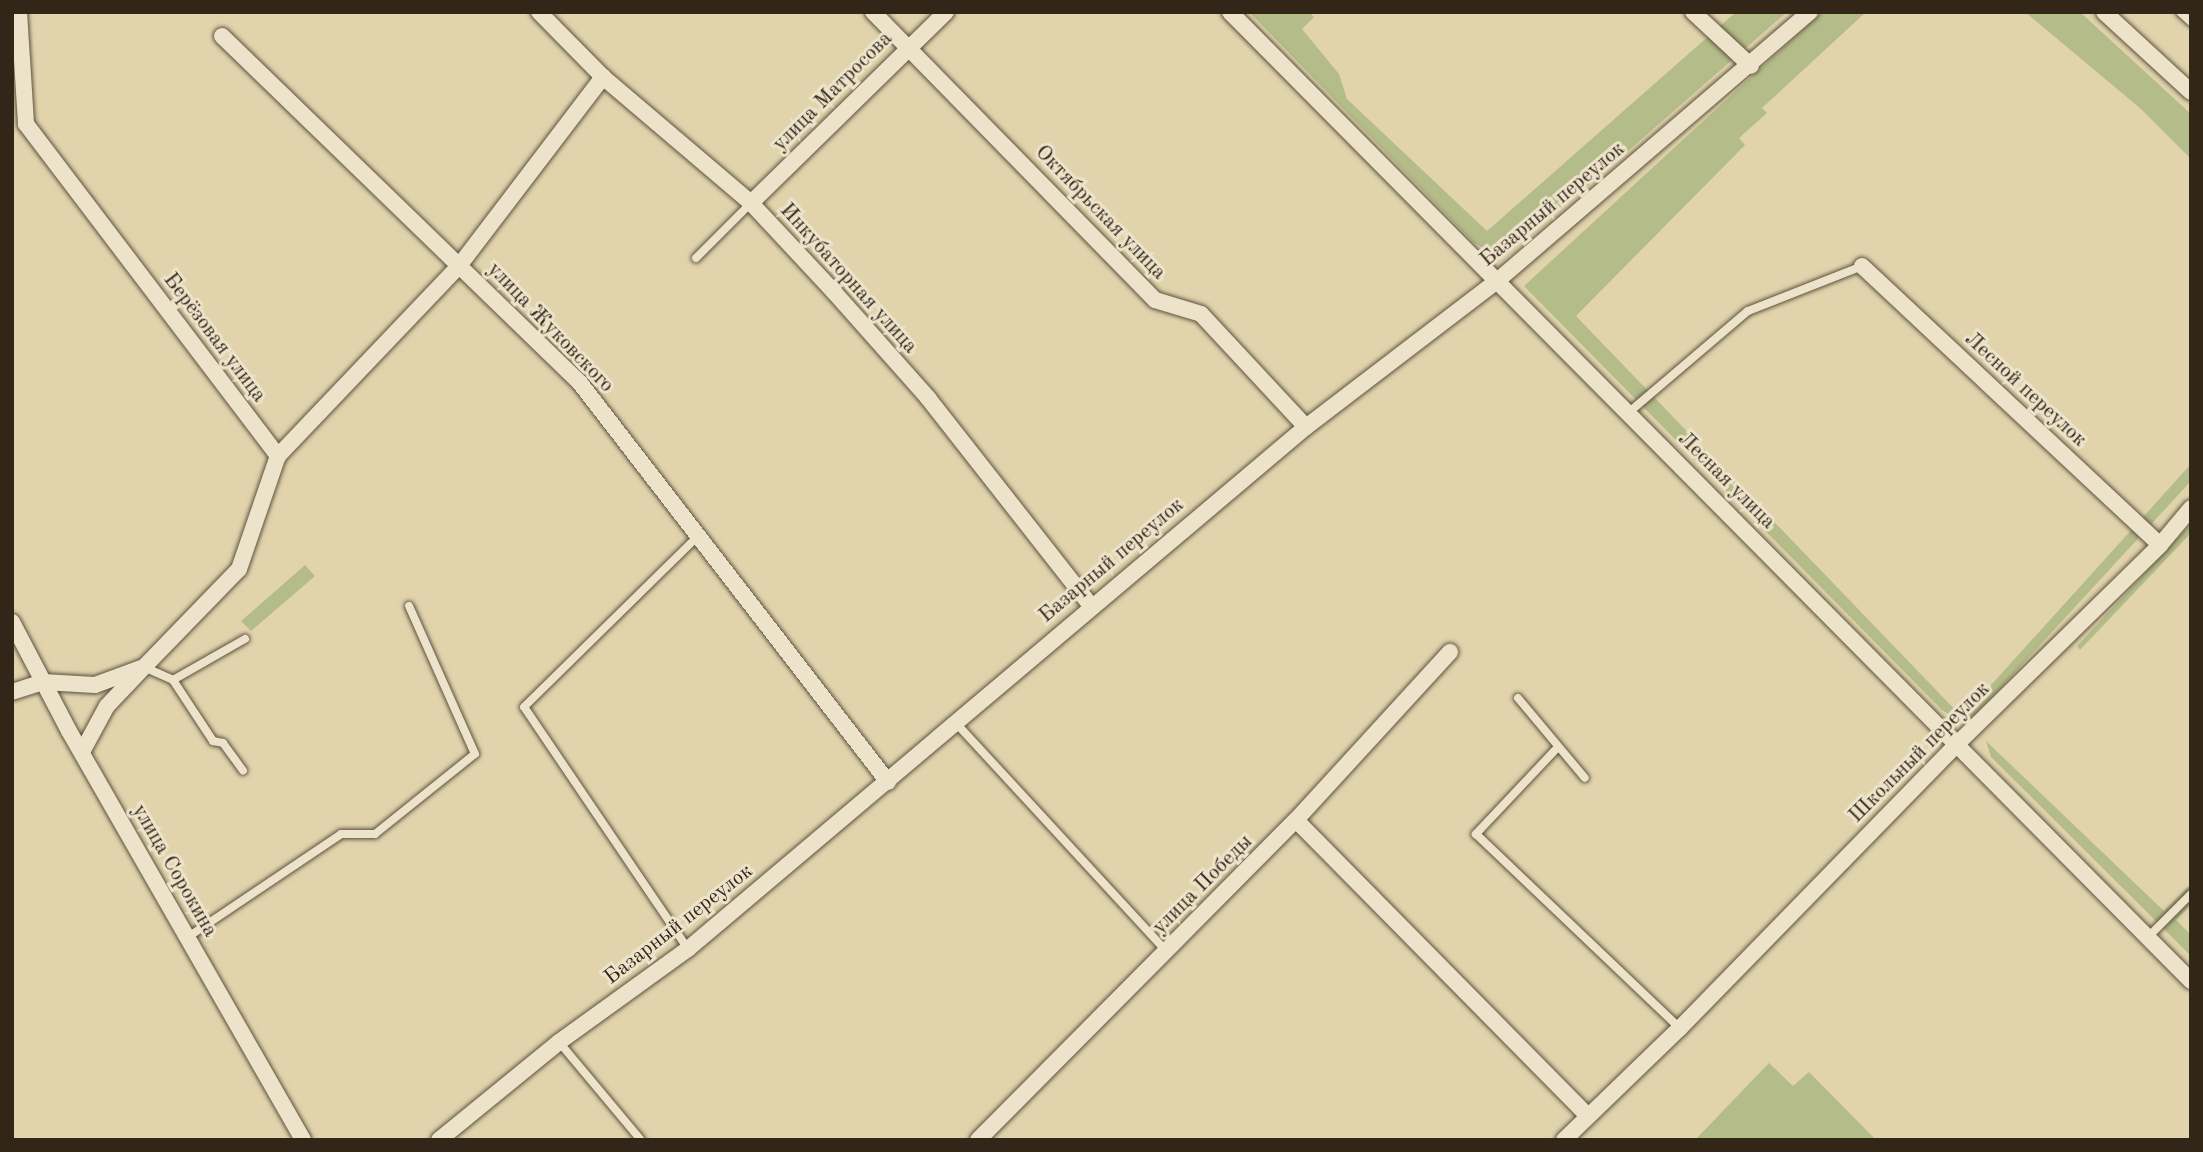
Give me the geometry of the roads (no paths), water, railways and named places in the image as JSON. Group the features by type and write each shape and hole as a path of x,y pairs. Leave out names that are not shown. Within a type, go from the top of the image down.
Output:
{"street":[{"name":"Берёзовая улица","path":"19,12 26,124 278,456"},
{"name":"Инкубаторная улица","path":"539,12 603,76 751,203 928,398 1091,606"},
{"name":"Октябрьская улица","path":"873,12 910,46 1155,300 1201,314 1306,427"},
{"name":"улица Матросова","path":"751,203 946,12"},
{"path":"1693,12 1751,66"},
{"name":"Базарный переулок","path":"439,1140 559,1042 688,949 1306,427 1497,281 1751,66 1810,12"},
{"path":"2104,12 2191,92"},
{"name":"Лесная улица","path":"1235,14 2191,981"},
{"name":"улица Жуковского","path":"222,36 580,383 888,782"},
{"path":"82,752 107,706 239,569 278,456 459,266 603,76"},
{"name":"Лесной переулок","path":"1862,265 2160,545"},
{"name":"Школьный переулок","path":"1564,1140 1680,1028 1957,744 2160,545 2191,508"},
{"name":"улица Сорокина","path":"12,622 82,752 303,1140"},
{"name":"улица Победы","path":"978,1140 1296,820 1450,652"},
{"path":"12,692 43,682 95,685 144,667"},
{"path":"1296,820 1587,1115"}],"lane":[{"path":"2180,12 2191,22"},
{"path":"696,258 751,203"},
{"path":"1628,413 1748,311 1862,265"},
{"path":"688,949 524,708 698,536"},
{"path":"188,937 341,834 374,834 475,754 409,606"},
{"path":"173,680 245,639"},
{"path":"144,667 173,680 213,741 223,743 243,771"},
{"path":"1518,698 1585,778"},
{"path":"954,722 1167,952"},
{"path":"1558,747 1476,834 1680,1028"},
{"path":"2148,937 2191,894"},
{"path":"559,1042 641,1140"}]}
